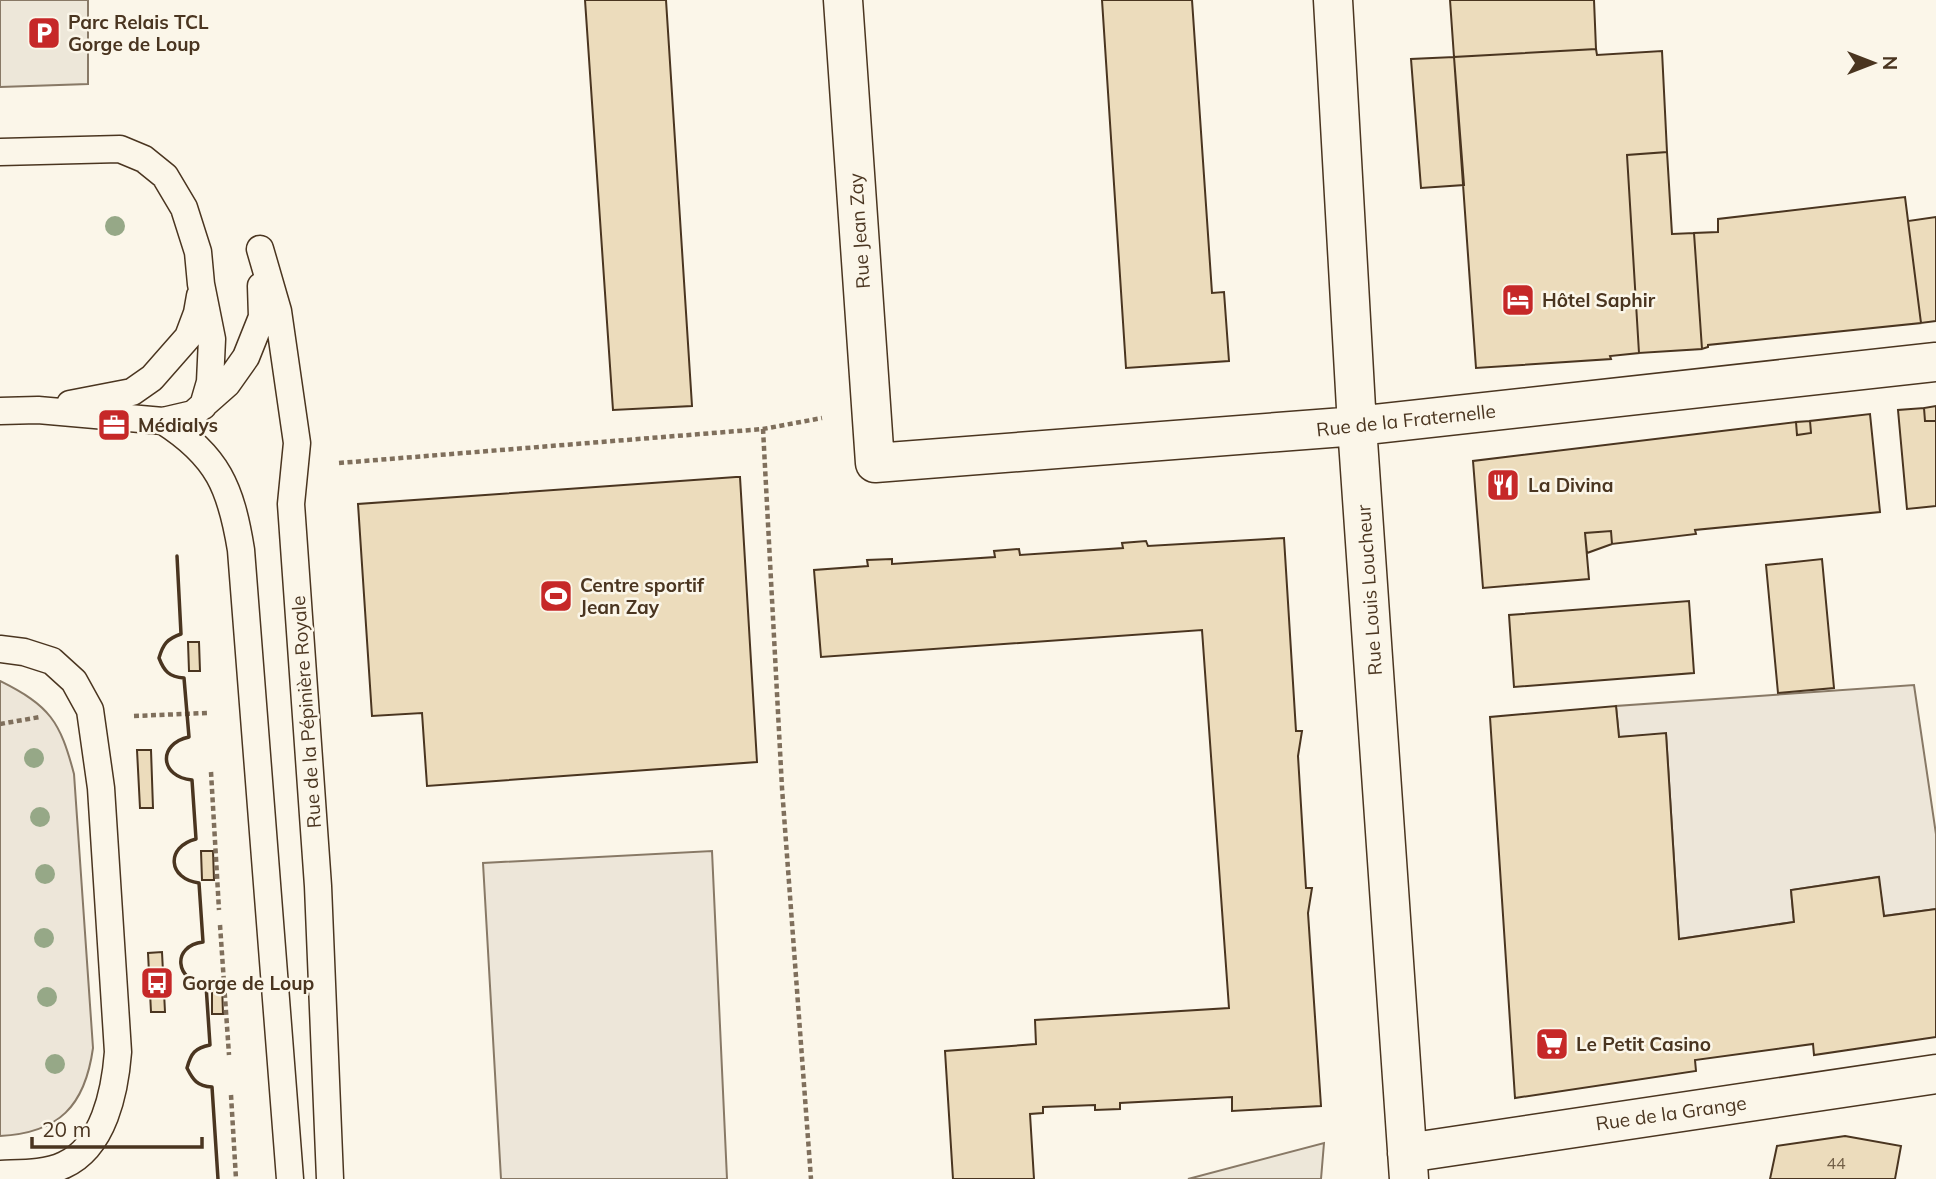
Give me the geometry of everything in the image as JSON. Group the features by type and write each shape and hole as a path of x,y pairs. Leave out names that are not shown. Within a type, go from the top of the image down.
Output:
{"street":[{"name":"Rue Jean Zay","path":"843,0 875,463"},
{"name":"Rue Louis Loucheur","path":"1333,0 1357,426 1408,1166"},
{"name":"Rue de la Fraternelle","path":"875,463 1357,426 1936,362"},
{"name":"Rue de la Grange","path":"1408,1166 1936,1074"}],"lane":[{"path":"0,152 120,149 144,159 165,176 184,208 198,252 201,284 212,339 210,382 203,406 193,414 163,421 38,410 0,411"},
{"name":"Rue de la Pépinière Royale","path":"203,406 227,384 246,357 262,317 260,249 278,311 297,443 291,504 318,886 330,1179"},
{"path":"38,410 132,392 160,370 188,337 197,313 201,284"},
{"path":"163,421 188,437 208,457 221,477 236,522 241,550 290,1179"},
{"path":"0,649 24,652 52,661 74,681 90,710 101,788 118,1052 116,1076 109,1101 97,1132 85,1151 64,1165 37,1172 0,1174"}],"path":[{"path":"335,463 763,429 828,417"},
{"path":"763,429 782,788 811,1179"},
{"path":"127,716 162,717 207,713"},
{"path":"0,724 40,717"},
{"path":"211,772 219,910"},
{"path":"220,925 229,1055"},
{"path":"231,1095 236,1179"}],"shaded area":[{"name":"Parc Relais TCL Gorge de Loup","path":"0,0 88,0 88,84 0,87"},
{"path":"0,681 31,699 50,717 64,741 74,774 93,1048 83,1086 66,1113 38,1129 0,1136"},
{"path":"1914,685 1936,834 1936,909 1884,916 1878,877 1791,890 1794,922 1679,939 1666,734 1619,737 1616,706"},
{"path":"712,851 727,1179 501,1179 483,863"},
{"path":"1324,1143 1321,1179 1188,1179"}],"building":[{"path":"585,0 666,0 692,406 613,410"},
{"path":"1102,0 1192,0 1212,293 1224,292 1229,361 1126,368"},
{"path":"1450,0 1594,0 1596,49 1454,57"},
{"path":"1596,49 1597,55 1662,51 1667,152 1627,155 1639,353 1610,356 1611,359 1476,368 1454,57"},
{"path":"1454,57 1464,185 1421,188 1411,59"},
{"path":"1667,152 1672,234 1694,233 1702,349 1639,353 1627,155"},
{"path":"1905,197 1921,323 1708,345 1702,349 1694,233 1718,232 1718,219"},
{"path":"1936,217 1936,321 1921,323 1908,221"},
{"path":"1936,406 1936,421 1925,421 1924,408"},
{"path":"1924,408 1925,421 1936,421 1936,506 1907,509 1898,410"},
{"path":"1870,414 1880,512 1695,530 1696,534 1612,544 1611,531 1585,533 1589,579 1483,588 1473,461 1796,422 1797,435 1811,433 1810,421"},
{"path":"1810,421 1811,433 1797,435 1796,422"},
{"name":"Centre sportif Jean Zay","path":"740,477 757,762 427,786 422,713 372,716 358,504"},
{"path":"1611,531 1612,544 1587,553 1585,533"},
{"path":"1284,538 1296,731 1302,731 1298,756 1306,888 1312,888 1308,913 1321,1106 1232,1111 1232,1097 1120,1103 1120,1109 1095,1110 1095,1105 1043,1107 1043,1113 1030,1114 1034,1179 953,1179 945,1051 1036,1044 1035,1020 1229,1008 1202,630 821,657 814,570 868,566 867,560 892,559 892,564 995,557 994,551 1019,549 1020,555 1123,548 1122,543 1146,541 1148,546"},
{"path":"1822,559 1834,688 1778,693 1766,565"},
{"path":"1689,601 1694,673 1514,687 1509,615"},
{"path":"188,642 199,642 200,671 189,671"},
{"path":"1616,706 1619,737 1666,733 1679,939 1794,922 1791,890 1879,877 1884,916 1936,909 1936,1037 1814,1055 1813,1044 1695,1060 1696,1071 1515,1098 1490,717"},
{"path":"137,750 151,750 153,808 140,808"},
{"path":"201,851 213,851 214,880 202,880"},
{"path":"162,952 165,1012 151,1012 148,953"},
{"path":"212,985 222,985 223,1014 212,1014"},
{"path":"1845,1136 1901,1146 1895,1179 1770,1179 1777,1146"}],"wall":[{"path":"177,556 181,634 166,643 159,658 168,672 184,678 189,737 171,746 166,760 174,773 181,778 192,780 196,839 179,849 174,862 181,876 199,883 203,942 186,950 181,964 188,977 206,985 210,1045 194,1052 187,1068 196,1082 212,1087 218,1179"}],"place":[{"name":"Parc Relais TCL Gorge de Loup","path":"44,33"},
{"name":"Hôtel Saphir","path":"1518,300"},
{"name":"Médialys","path":"114,425"},
{"name":"La Divina","path":"1503,485"},
{"name":"Centre sportif Jean Zay","path":"556,596"},
{"name":"Gorge de Loup","path":"157,983"},
{"name":"Le Petit Casino","path":"1552,1044"}]}
